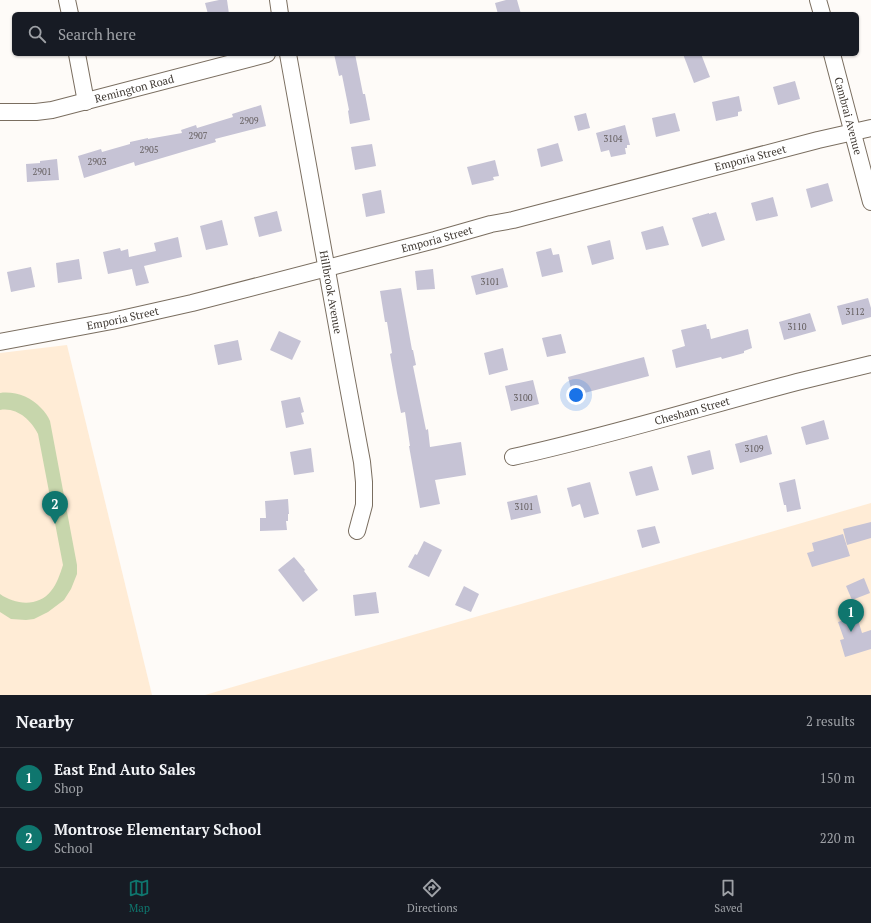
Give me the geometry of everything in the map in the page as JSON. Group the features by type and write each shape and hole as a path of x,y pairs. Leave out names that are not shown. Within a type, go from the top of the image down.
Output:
{"street":[{"path":"67,0 70,12"},
{"path":"278,0 280,12"},
{"path":"818,0 821,12"},
{"path":"77,56 86,102"},
{"name":"Remington Road","path":"0,112 36,112 52,110 259,56"},
{"name":"Hillbrook Avenue","path":"288,56 362,462 364,505 358,532"},
{"name":"Cambrai Avenue","path":"833,56 871,202"},
{"name":"Emporia Street","path":"0,342 178,307 491,224 513,220 818,140 871,128"},
{"name":"Chesham Street","path":"513,457 627,429 797,382 871,364"}],"shaded area":[{"path":"67,345 152,695 0,695 0,353"},
{"path":"871,503 871,695 205,695"}],"green space":[{"path":"0,393 17,394 28,398 41,408 50,421 77,565 77,574 71,589 64,600 48,612 34,619 11,619 0,612 0,594 6,598 20,602 27,603 40,600 53,588 63,565 38,434 32,424 23,416 12,411 0,410"}],"building":[{"path":"227,0 229,12 207,12 205,3"},
{"path":"506,0 517,0 520,12 497,12 495,3"},
{"path":"334,56 355,56 370,120 350,124 349,110 342,75 339,76"},
{"path":"684,56 702,56 710,77 694,83"},
{"path":"795,81 800,99 778,105 773,87"},
{"path":"739,96 742,111 738,112 738,116 716,121 712,102"},
{"path":"261,105 266,126 215,139 216,142 135,166 134,162 84,178 78,156 101,149 102,152 130,144 130,142 148,138 182,133 181,130 196,125 197,128 233,117 232,114"},
{"path":"586,113 590,128 578,131 574,116"},
{"path":"675,113 680,131 656,137 652,118"},
{"path":"625,125 630,145 627,145 627,148 625,148 626,154 611,157 609,150 601,152 596,133"},
{"path":"558,143 563,161 541,167 537,149"},
{"path":"372,144 376,166 355,170 351,147"},
{"path":"57,159 59,180 27,182 26,164 40,163 40,161"},
{"path":"495,160 499,176 493,177 494,180 472,185 467,167"},
{"path":"828,183 833,201 811,208 806,189"},
{"path":"381,190 385,213 366,217 362,194"},
{"path":"773,197 778,216 756,221 751,203"},
{"path":"277,211 282,231 259,237 254,217"},
{"path":"716,212 725,240 702,247 692,218"},
{"path":"222,220 228,245 206,250 200,226"},
{"path":"663,226 669,245 646,250 641,232"},
{"path":"178,237 182,257 144,266 149,283 136,286 132,269 108,274 103,252 120,248 121,251 128,249 129,257 156,251 154,243"},
{"path":"610,240 614,259 592,265 587,246"},
{"path":"551,248 553,255 559,254 563,272 542,277 536,252"},
{"path":"79,259 82,279 58,283 56,263"},
{"path":"31,267 35,287 11,292 7,272"},
{"path":"503,268 508,287 476,295 471,276"},
{"path":"433,269 435,289 417,290 415,271"},
{"path":"401,288 416,365 413,366 426,430 428,429 430,447 461,442 466,475 435,480 440,504 420,508 409,446 405,412 401,413 390,354 392,353 387,322 385,322 380,291"},
{"path":"868,298 871,308 871,317 842,325 837,306"},
{"path":"810,313 816,331 784,340 779,322"},
{"path":"706,324 707,329 709,329 711,339 748,329 752,348 744,351 744,353 722,359 721,357 676,368 672,350 685,346 681,330"},
{"path":"279,331 301,341 292,360 270,350"},
{"path":"561,334 566,353 547,357 542,338"},
{"path":"238,340 242,360 218,365 214,345"},
{"path":"503,348 508,370 489,375 484,353"},
{"path":"644,357 649,376 573,396 568,377"},
{"path":"533,380 539,404 511,411 505,386"},
{"path":"300,397 304,412 301,413 304,424 286,428 281,401"},
{"path":"824,420 829,439 806,445 801,427"},
{"path":"767,435 772,454 740,463 735,444"},
{"path":"311,448 314,472 294,475 290,452"},
{"path":"710,450 714,469 692,475 687,456"},
{"path":"652,466 659,490 636,496 629,472"},
{"path":"795,479 801,509 787,512 779,483"},
{"path":"590,482 599,514 584,518 580,504 572,507 567,488"},
{"path":"537,495 541,513 511,520 507,502"},
{"path":"288,499 289,514 288,521 286,521 287,530 260,531 260,518 266,518 265,501"},
{"path":"871,522 871,538 847,545 843,529"},
{"path":"655,526 660,543 642,548 637,530"},
{"path":"843,534 850,556 812,567 807,553 814,551 812,543"},
{"path":"424,541 442,550 429,577 408,567 415,554 417,555"},
{"path":"294,557 305,570 304,571 318,590 303,602 278,570"},
{"path":"864,578 870,593 852,600 846,586"},
{"path":"464,586 479,594 471,612 455,605"},
{"path":"376,592 379,613 355,616 353,595"},
{"path":"854,607 862,633 871,630 871,649 845,657 840,640 844,639 838,622 844,620 841,611"}],"place":[{"name":"Montrose Elementary School","path":"55,524"},
{"name":"East End Auto Sales","path":"851,632"}]}
